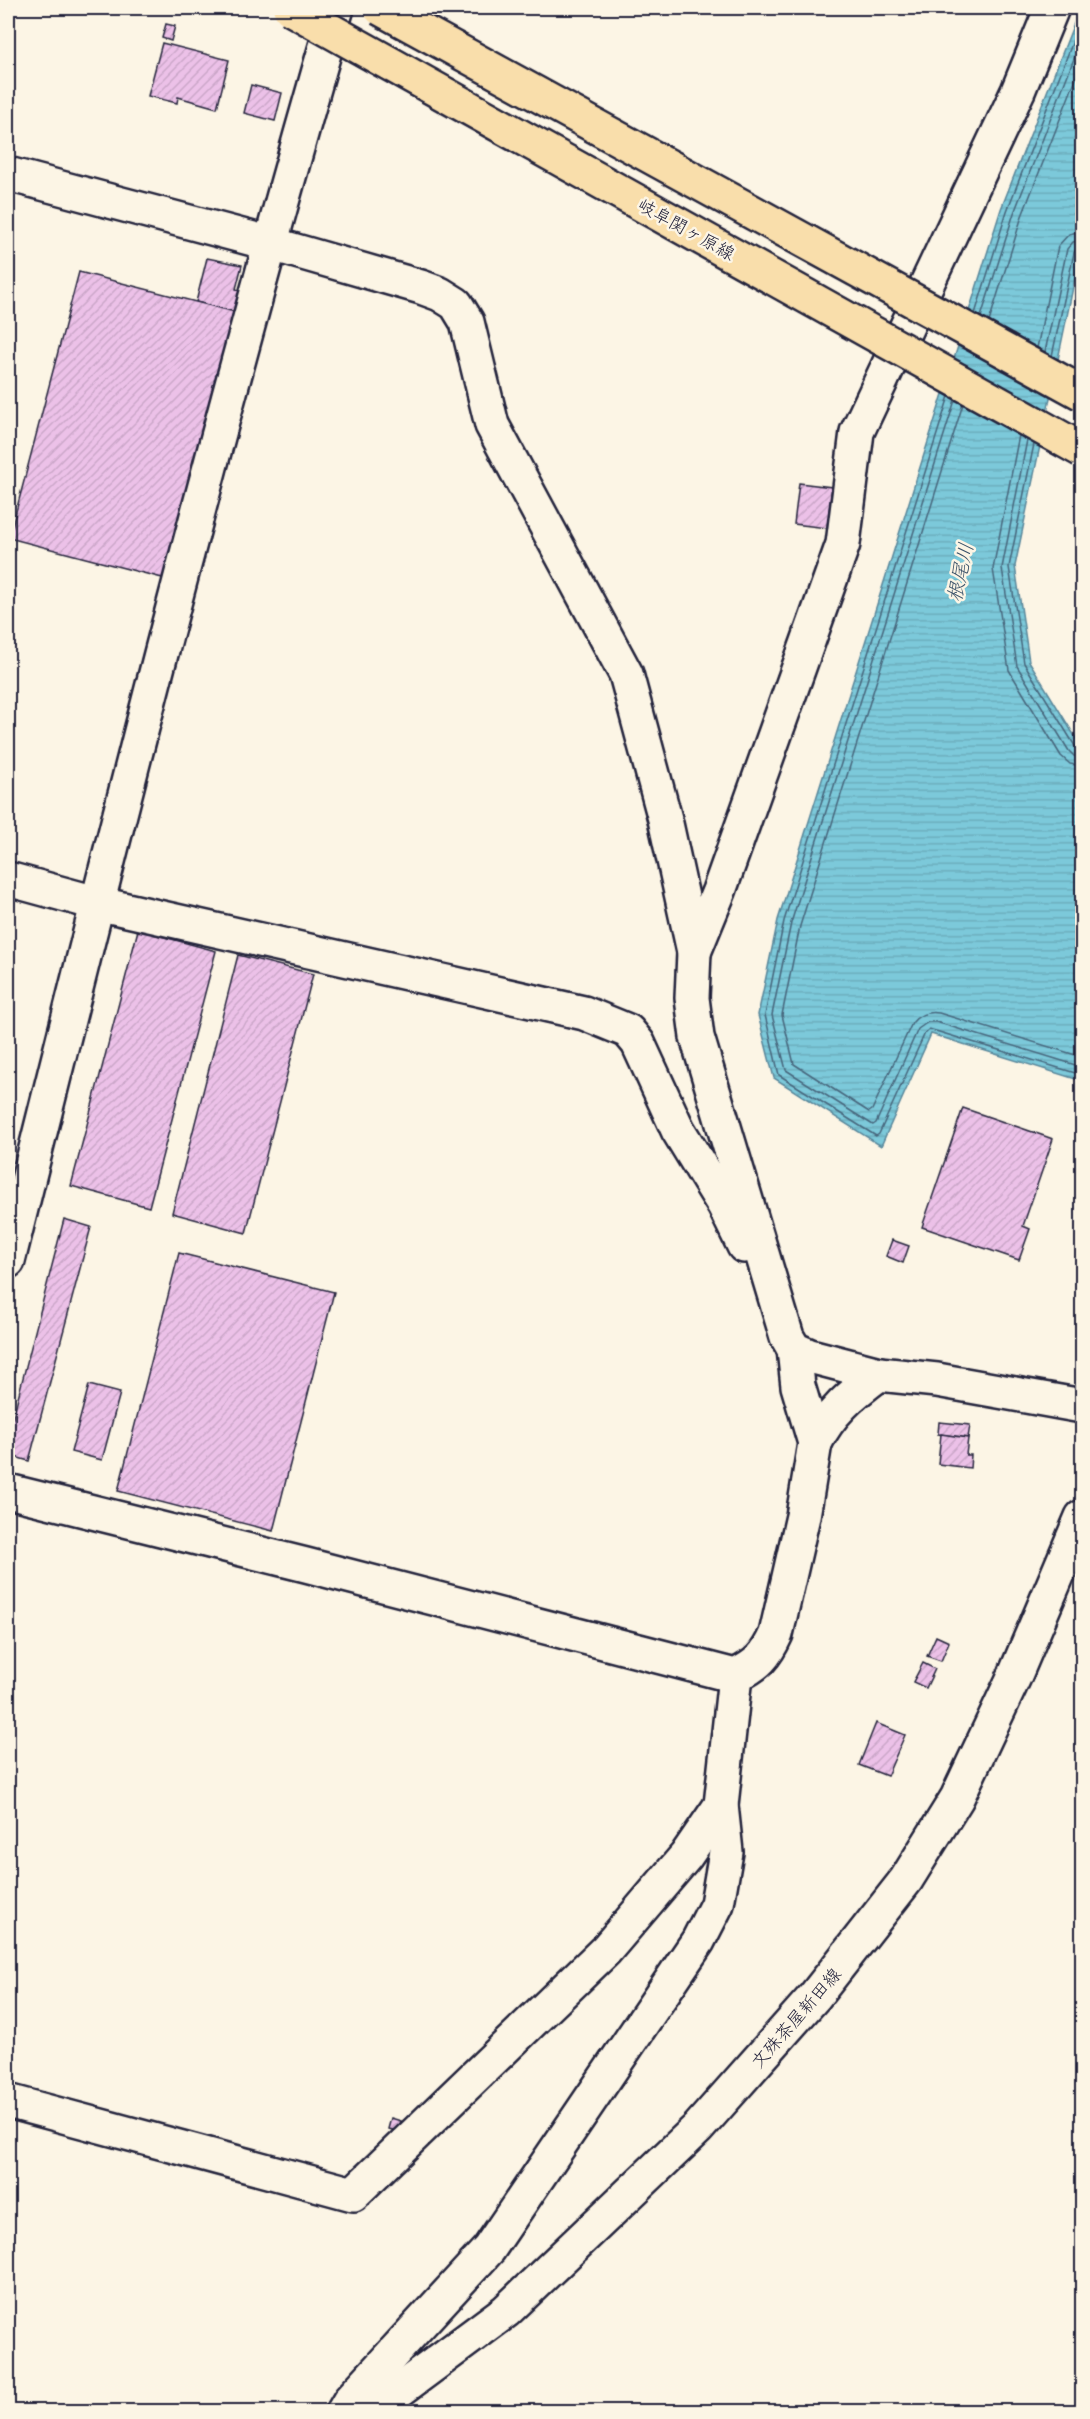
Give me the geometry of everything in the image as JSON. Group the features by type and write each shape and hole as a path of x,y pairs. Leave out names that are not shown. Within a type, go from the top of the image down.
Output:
{"main road":[{"name":"岐阜関ヶ原線","path":"290,8 1083,450"},
{"path":"380,8 1083,393"}],"street":[{"path":"8,1261 96,903 268,243 337,8"},
{"path":"694,952 723,880 843,544 857,432 1018,91 1053,8"},
{"path":"8,174 268,243 421,287 440,294 456,304 462,313 469,332 492,424 626,674 665,819 694,952 692,998 697,1037 784,1329 794,1349 798,1386 815,1443"},
{"path":"8,879 96,903 584,1013 628,1031 647,1058 678,1130 724,1205 757,1271 775,1295"},
{"path":"794,1349 810,1356 879,1374 937,1380 1083,1406"},
{"path":"8,1491 735,1676 752,1668 768,1652 776,1634 803,1516 815,1443 836,1409 879,1374"},
{"name":"文殊茶屋新田線","path":"370,2412 506,2311 698,2128 815,1996 906,1880 957,1798 1015,1676 1083,1516"},
{"path":"343,2412 350,2400 489,2249 698,1941 717,1904 726,1852 721,1805 735,1676"},
{"path":"8,2101 353,2194 606,1950 686,1856 721,1805"}],"water":[{"name":"根尾川","path":"1080,8 1082,8 1082,244 1015,566 1029,661 1082,748 1082,1081 931,1034 881,1146 774,1078 758,1015 778,920 1001,209"}],"building":[{"path":"166,24 175,26 171,41 162,38"},
{"path":"162,43 229,60 217,108 178,97 177,103 148,96"},
{"path":"251,85 282,93 275,121 244,113"},
{"path":"207,258 242,265 236,289 248,293 243,314 196,302"},
{"path":"79,272 239,313 170,580 9,538"},
{"path":"799,483 832,487 827,528 794,524"},
{"path":"138,930 216,951 149,1207 71,1186"},
{"path":"238,955 313,974 246,1233 172,1213"},
{"path":"963,1108 1053,1139 1023,1226 1030,1229 1019,1260 922,1227"},
{"path":"64,1219 91,1227 29,1461 8,1455 8,1436"},
{"path":"892,1240 909,1246 903,1263 886,1256"},
{"path":"179,1253 334,1292 273,1531 118,1491"},
{"path":"89,1385 120,1393 102,1460 71,1452"},
{"path":"939,1422 970,1425 968,1438 938,1434"},
{"path":"941,1434 968,1438 966,1455 971,1455 970,1468 938,1464"},
{"path":"936,1636 949,1642 941,1661 927,1656"},
{"path":"923,1663 935,1669 926,1688 913,1682"},
{"path":"876,1723 905,1735 887,1776 859,1765"},
{"path":"391,2118 401,2121 398,2131 388,2129"}]}
